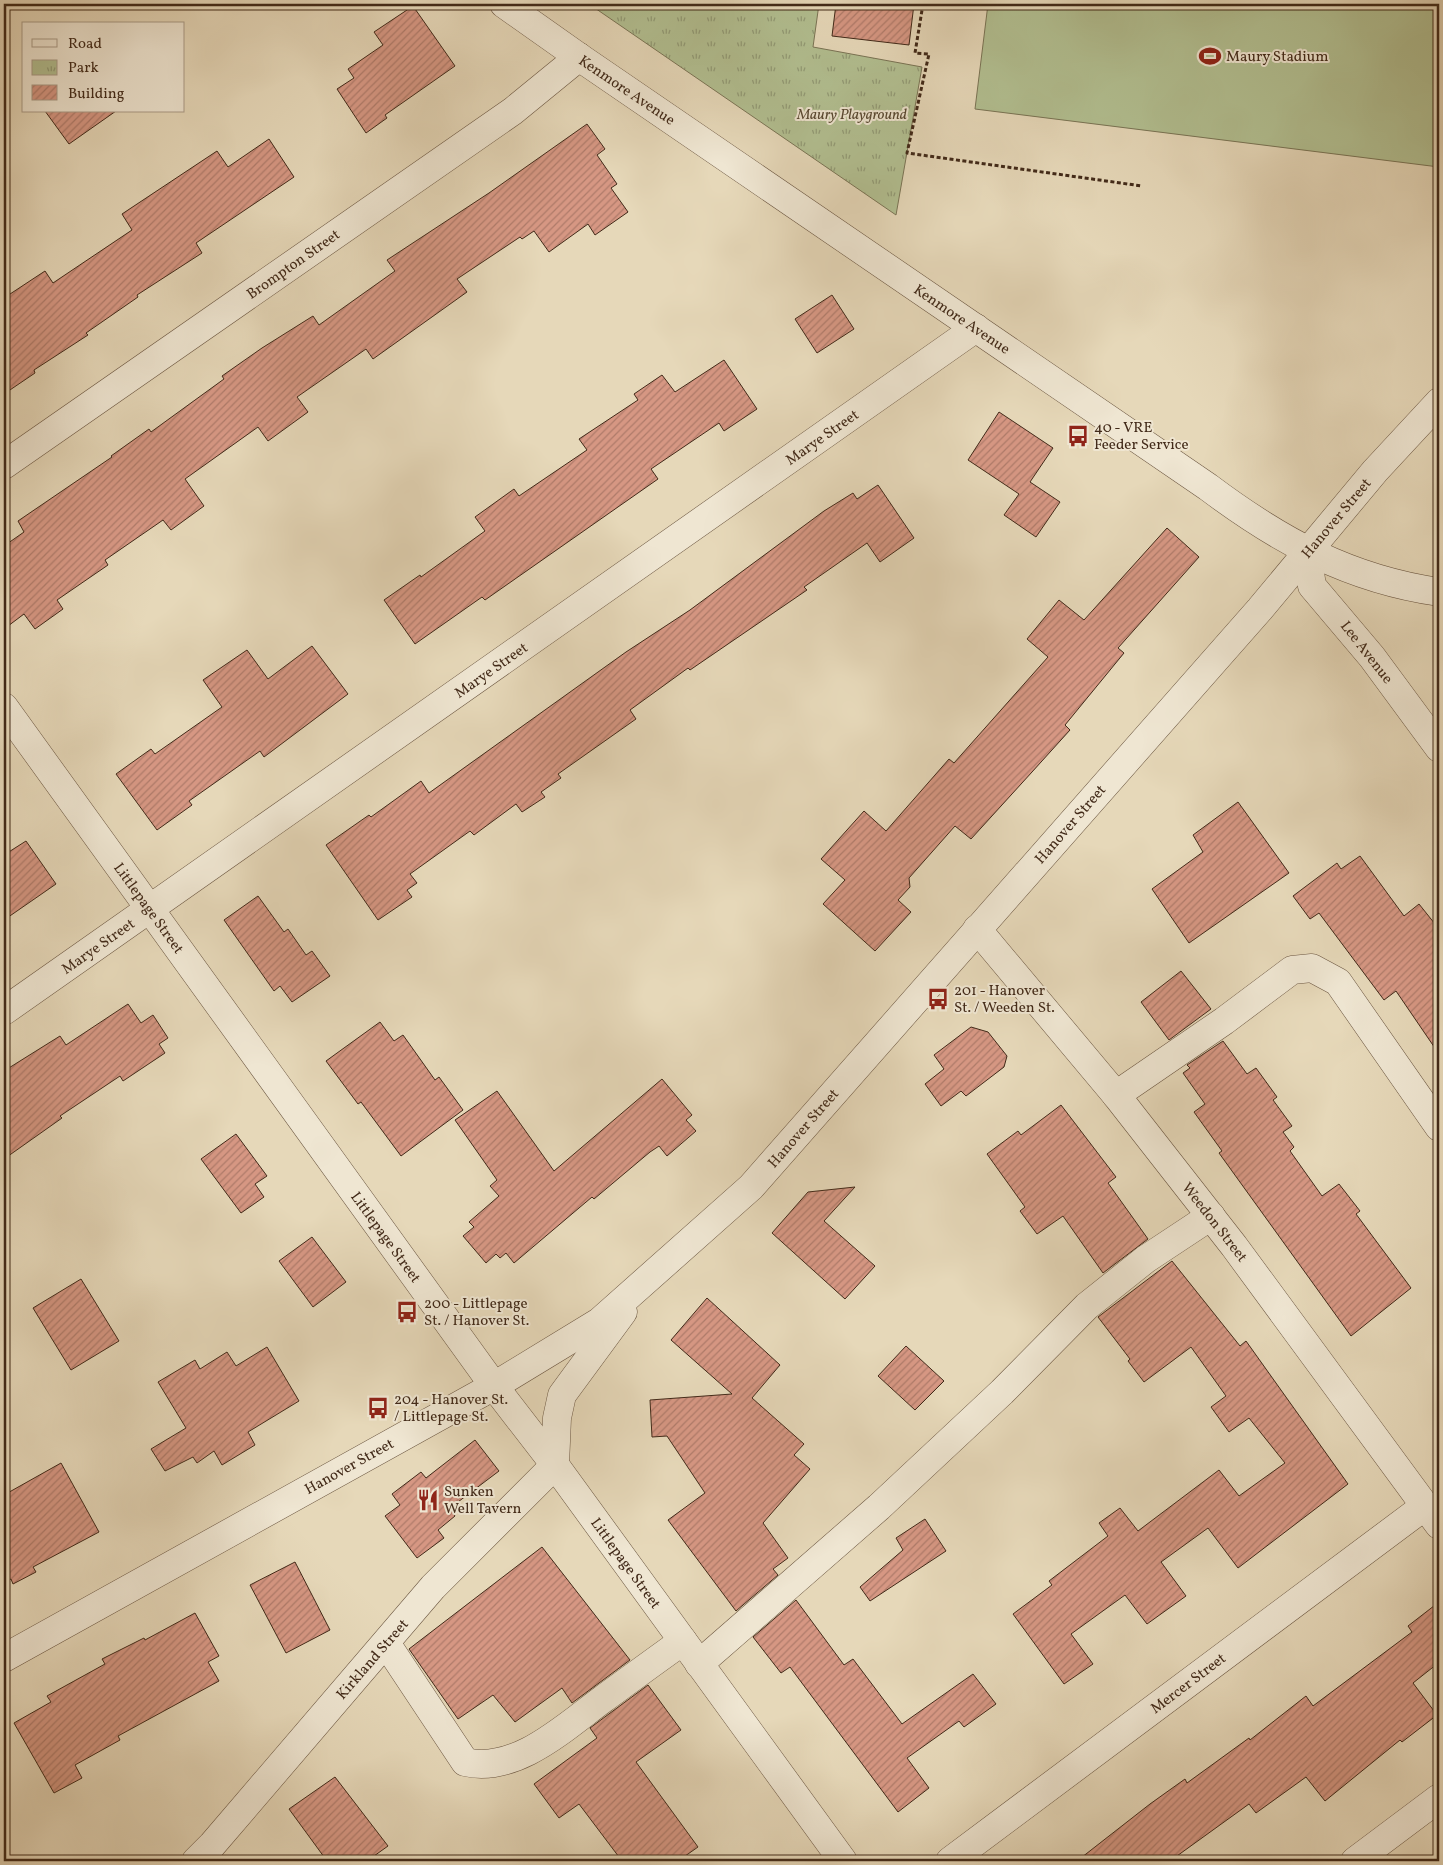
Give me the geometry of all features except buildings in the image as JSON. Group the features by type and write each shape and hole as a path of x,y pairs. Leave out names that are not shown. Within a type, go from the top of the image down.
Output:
{"street":[{"name":"Kenmore Avenue","path":"504,4 579,58 1208,487 1249,518 1307,552 1340,566 1400,587 1439,592"},
{"name":"Brompton Street","path":"4,465 513,111 579,58"},
{"name":"Marye Street","path":"4,1011 976,328"},
{"name":"Hanover Street","path":"4,1658 494,1386 599,1322 751,1187 1307,552 1375,471 1435,416"},
{"name":"Lee Avenue","path":"1307,552 1312,586 1372,657 1439,748"},
{"name":"Littlepage Street","path":"4,707 494,1386 555,1465 843,1861"},
{"name":"Weedon Street","path":"977,929 1116,1095 1211,1216 1432,1515"},
{"path":"1116,1095 1224,1021 1292,970 1312,968 1338,982 1439,1127"},
{"path":"699,1664 893,1493 1002,1392 1087,1306 1146,1259 1211,1216"},
{"path":"555,1465 557,1418 562,1395 648,1278"},
{"name":"Kirkland Street","path":"211,1856 433,1588 555,1465"},
{"name":"Mercer Street","path":"950,1861 1432,1515"},
{"path":"386,1643 465,1762 475,1764 496,1763 543,1743 683,1640"},
{"path":"1354,1861 1439,1798"}],"path":[{"path":"924,4 915,53 929,54 907,153 1142,186"}],"green space":[{"name":"Maury Playground","path":"589,4 819,4 813,47 922,67 896,215"},
{"name":"Maury Stadium","path":"988,4 1439,4 1439,167 975,109"}],"place":[{"name":"Maury Stadium","path":"1210,56"},
{"name":"40 - VRE Feeder Service","path":"1078,436"},
{"name":"201 - Hanover St. / Weeden St.","path":"938,999"},
{"name":"200 - Littlepage St. / Hanover St.","path":"407,1312"},
{"name":"204 - Hanover St. / Littlepage St.","path":"378,1408"},
{"name":"Sunken Well Tavern","path":"428,1500"}]}
